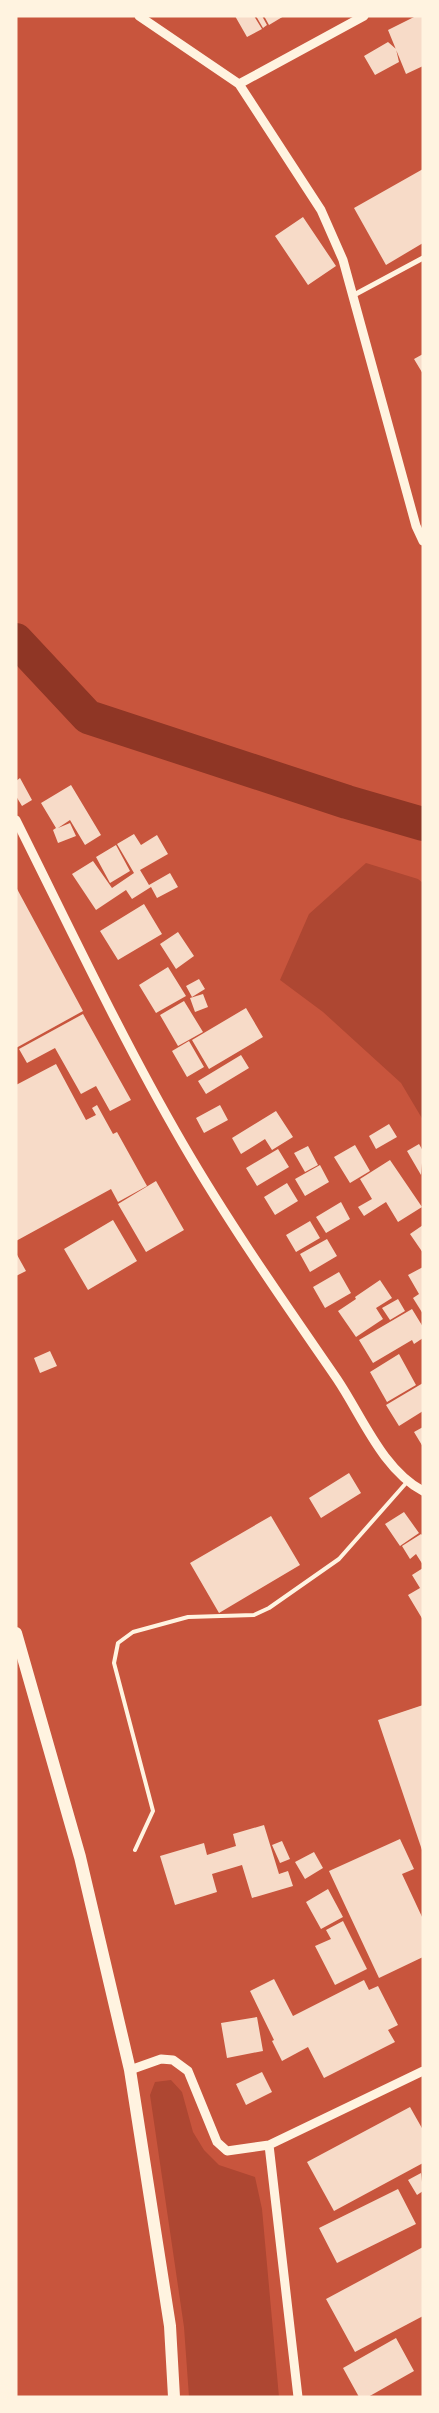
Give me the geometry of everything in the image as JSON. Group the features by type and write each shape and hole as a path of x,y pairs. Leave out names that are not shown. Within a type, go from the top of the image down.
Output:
{"main road":[{"path":"16,1634 80,1856 130,2070 170,2326 174,2397"}],"street":[{"path":"139,16 239,84 321,210 343,260 354,295 416,526 423,541"},
{"path":"239,84 364,16"},
{"path":"354,295 423,258"},
{"path":"16,820 118,1025 187,1151 228,1220 340,1383 386,1456 407,1482 423,1490"},
{"path":"130,2070 161,2059 173,2060 188,2071 217,2142 227,2151 269,2145 423,2071"},
{"path":"269,2145 298,2397"}],"lane":[{"path":"134,1850 154,1811 114,1663 118,1643 132,1632 188,1617 254,1615 270,1608 339,1558 407,1482"}],"shaded area":[{"path":"366,863 418,879 423,883 423,1120 401,1083 323,1012 280,980 309,914"},
{"path":"171,2080 182,2092 193,2132 204,2150 219,2165 255,2177 262,2209 279,2397 189,2397 184,2327 150,2095 155,2082"}],"building":[{"path":"235,16 254,16 262,29 247,37"},
{"path":"256,16 262,16 267,25 263,28"},
{"path":"264,16 284,16 269,25"},
{"path":"416,16 423,16 423,66 406,74 388,30"},
{"path":"388,42 396,49 399,62 375,75 364,56"},
{"path":"423,169 423,243 386,265 354,208"},
{"path":"303,217 336,266 308,285 275,236"},
{"path":"423,354 423,374 414,359"},
{"path":"20,778 32,800 22,806 16,796 16,781"},
{"path":"71,785 101,835 85,845 70,820 58,828 70,823 76,836 58,843 53,830 56,828 41,803"},
{"path":"134,834 141,845 157,835 168,854 140,870 149,885 170,873 178,887 157,898 151,887 132,899 126,890 96,910 72,874 93,861 112,888 134,873 117,844"},
{"path":"116,845 130,871 110,883 96,857"},
{"path":"16,887 83,1011 16,1048"},
{"path":"144,904 162,934 118,960 100,931"},
{"path":"178,932 194,956 176,969 160,944"},
{"path":"168,967 186,996 156,1013 139,985"},
{"path":"199,979 205,989 192,997 186,986"},
{"path":"203,994 208,1007 195,1012 190,998"},
{"path":"184,1001 203,1032 178,1046 160,1015"},
{"path":"246,1008 263,1037 209,1069 192,1040"},
{"path":"83,1014 131,1100 110,1111 96,1086 81,1094 55,1048 27,1063 19,1049"},
{"path":"189,1041 204,1067 187,1077 172,1051"},
{"path":"241,1055 249,1068 206,1094 198,1081"},
{"path":"56,1064 86,1120 96,1115 92,1108 97,1105 113,1134 117,1132 147,1186 118,1202 111,1189 16,1241 16,1085"},
{"path":"220,1105 228,1120 204,1133 196,1118"},
{"path":"276,1111 293,1137 272,1150 265,1139 241,1154 232,1138"},
{"path":"389,1124 397,1137 376,1149 369,1136"},
{"path":"419,1144 423,1151 421,1175 407,1151"},
{"path":"355,1145 370,1171 350,1183 334,1157"},
{"path":"308,1146 318,1165 305,1172 294,1153"},
{"path":"278,1149 289,1167 257,1186 246,1168"},
{"path":"390,1160 422,1207 398,1222 386,1202 364,1216 358,1207 372,1199 360,1179"},
{"path":"320,1165 329,1182 305,1196 295,1179"},
{"path":"156,1181 184,1230 146,1252 118,1204"},
{"path":"287,1183 298,1201 275,1215 264,1197"},
{"path":"341,1202 350,1219 326,1233 316,1217"},
{"path":"113,1220 137,1261 88,1290 64,1249"},
{"path":"310,1221 320,1238 296,1252 286,1235"},
{"path":"423,1225 423,1253 410,1234"},
{"path":"327,1239 337,1256 310,1272 300,1254"},
{"path":"16,1253 26,1271 16,1276"},
{"path":"423,1267 423,1314 413,1298 419,1294 408,1275"},
{"path":"339,1272 351,1293 325,1308 313,1287"},
{"path":"380,1280 392,1298 376,1308 383,1319 356,1337 338,1311"},
{"path":"398,1299 405,1311 390,1320 382,1308"},
{"path":"412,1309 423,1327 423,1338 414,1344 412,1340 373,1363 359,1340"},
{"path":"50,1351 57,1366 40,1373 34,1358"},
{"path":"399,1354 416,1385 387,1402 370,1372"},
{"path":"423,1383 423,1411 399,1426 386,1405"},
{"path":"423,1427 423,1447 414,1432"},
{"path":"349,1473 361,1493 321,1518 309,1498"},
{"path":"404,1512 419,1533 400,1546 385,1524"},
{"path":"271,1516 300,1565 219,1613 190,1563"},
{"path":"421,1534 423,1536 423,1565 416,1554 410,1559 402,1546"},
{"path":"423,1568 423,1620 408,1595 420,1588 412,1575"},
{"path":"423,1705 423,1850 422,1850 378,1720"},
{"path":"264,1825 279,1874 288,1871 293,1886 252,1898 242,1865 212,1874 217,1892 175,1905 160,1856 204,1843 207,1855 236,1846 233,1834"},
{"path":"400,1839 414,1869 402,1874 423,1919 423,1957 379,1978 329,1871"},
{"path":"282,1841 290,1859 280,1863 272,1845"},
{"path":"314,1852 323,1868 305,1879 295,1862"},
{"path":"328,1889 343,1917 321,1929 306,1902"},
{"path":"343,1921 367,1969 335,1985 315,1946 331,1939 326,1930"},
{"path":"274,1979 293,2016 364,1980 369,1990 378,1986 398,2025 388,2030 395,2042 324,2078 308,2047 282,2061 250,1991"},
{"path":"257,2017 263,2051 227,2058 221,2023"},
{"path":"262,2072 272,2092 246,2105 236,2084"},
{"path":"410,2107 423,2130 423,2163 334,2211 307,2162"},
{"path":"421,2173 423,2191 417,2195 408,2180"},
{"path":"398,2189 416,2224 337,2263 319,2228"},
{"path":"423,2247 423,2316 355,2352 326,2299"},
{"path":"396,2338 414,2371 368,2397 359,2397 343,2368"}],"waterway":[{"path":"16,640 88,717 347,802 423,824"}]}
